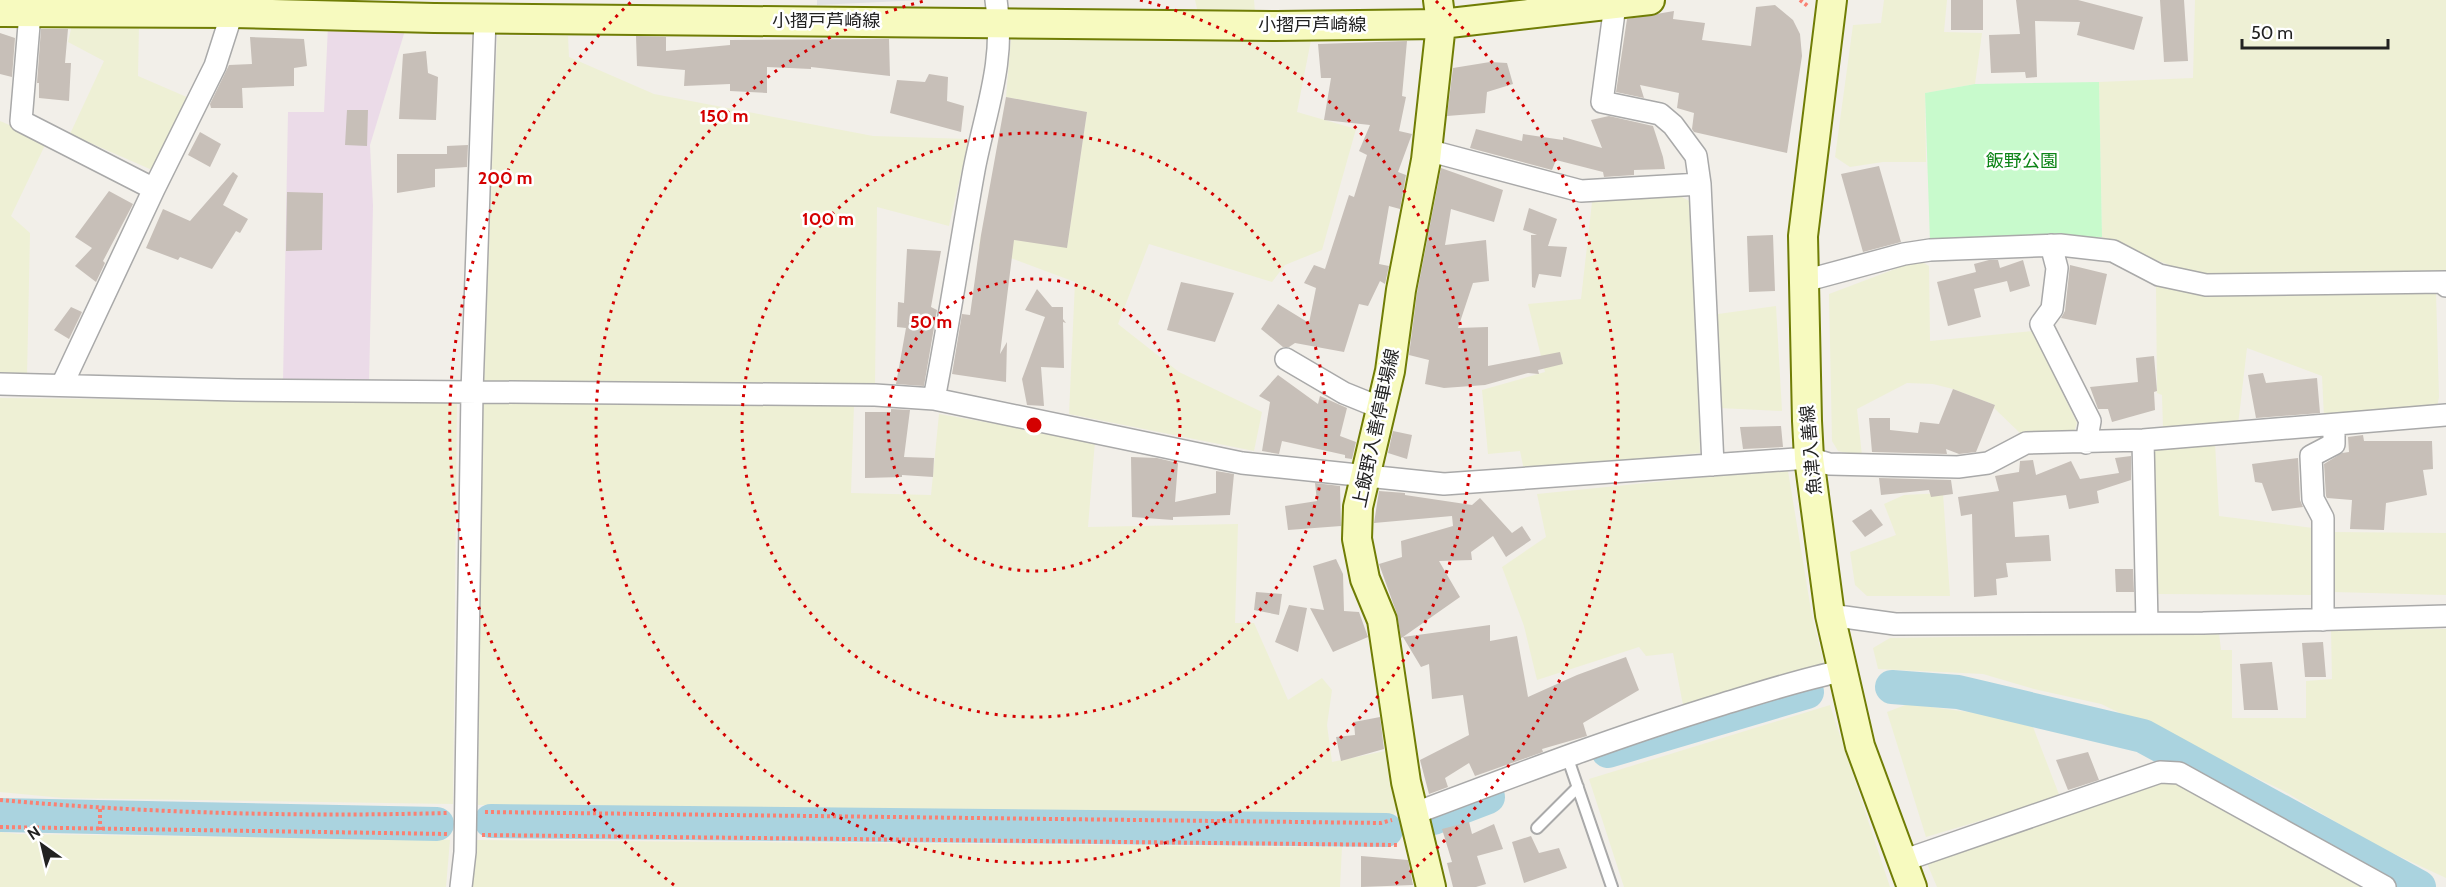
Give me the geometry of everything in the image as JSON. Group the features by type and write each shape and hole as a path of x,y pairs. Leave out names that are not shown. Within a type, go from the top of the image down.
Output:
{"main road":[{"name":"小摺戸芦崎線","path":"0,12 998,11 1276,26 1439,12 1615,5 1650,0"},
{"name":"魚津入善線","path":"1832,0 1803,236 1809,458 1830,615 1842,671 1860,747 1907,874"},
{"name":"上飯野入善停車場線","path":"1431,887 1406,782 1382,620 1365,579 1357,539 1358,507 1390,371 1401,290 1427,150 1439,12"}],"street":[{"path":"1615,5 1602,102 1660,114 1673,125 1696,156 1700,184 1713,465"},
{"path":"934,399 954,298 974,170 999,59 998,11"},
{"path":"461,887 466,834 472,392 496,12"},
{"path":"30,13 21,121 154,189"},
{"path":"62,385 154,189 215,66 232,13"},
{"path":"1427,150 1581,191 1700,184"},
{"path":"2051,245 2056,268 2052,309 2040,324 2090,421 2086,443"},
{"path":"1804,281 1904,254 1930,250 2051,245 2113,251 2159,274 2206,285 2446,283"},
{"path":"1286,359 1344,393 1382,408"},
{"path":"0,384 237,390 875,395 934,399 1242,463 1444,484 1809,458 1829,464 1958,467 1988,463 2026,443 2143,440 2446,415"},
{"path":"2324,620 2323,519 2313,500 2311,456 2334,444 2334,425"},
{"path":"2143,440 2147,623"},
{"path":"1830,615 1895,624 2147,623 2446,616"},
{"path":"1413,814 1679,717 1797,681 1842,671"},
{"path":"1907,874 2160,772 2179,773 2385,887"}],"lane":[{"path":"1567,756 1612,887"},
{"path":"1537,828 1578,787"}],"path":[{"path":"0,800 100,810 363,815 466,812 1381,823 1413,814"},
{"path":"100,810 100,829"},
{"path":"0,827 1420,845"}],"shaded area":[{"path":"817,0 923,0 817,5"},
{"path":"407,24 370,145 373,206 369,383 283,382 288,112 324,112 328,26"}],"green space":[{"path":"1195,0 1254,0 1255,12 1198,13"},
{"path":"1884,0 1947,0 1944,32 1982,33 1975,84 1925,93 1926,162 1883,162 1850,167 1835,157 1853,25 1881,23"},
{"path":"2195,0 2446,0 2446,274 2195,275 2102,237 2099,82 2193,78"},
{"path":"72,25 139,25 138,76 189,98 152,170 70,134 104,61 68,42"},
{"path":"497,36 568,36 569,57 654,94 873,136 969,139 949,226 877,207 875,385 484,381"},
{"path":"1011,38 1311,40 1297,112 1356,129 1322,250 1285,265 1272,282 1149,244 1118,324 1179,372 1262,412 1254,451 1069,414 1075,282 979,246 981,235 1067,247 1087,112 1006,97"},
{"name":"飯野公園","path":"2099,82 2102,237 1930,242 1925,93 1975,84"},
{"path":"0,121 47,141 11,216 30,233 27,377 0,376"},
{"path":"1680,196 1693,203 1700,453 1524,470 1520,451 1488,454 1482,390 1545,372 1528,304 1581,299 1592,202"},
{"path":"1919,260 1929,266 1930,341 2033,331 2077,423 2073,435 2021,434 1994,408 1995,405 1933,384 1907,383 1857,409 1862,456 1838,451 1832,441 1829,294"},
{"path":"2166,283 2436,292 2439,397 2437,407 2324,418 2322,376 2247,348 2238,425 2163,429 2162,395 2157,393 2156,286"},
{"path":"1776,306 1782,411 1719,408 1718,314"},
{"path":"0,398 457,403 453,804 63,798 0,792"},
{"path":"482,403 854,405 851,493 931,495 939,414 1095,441 1088,527 1238,524 1235,623 1254,623 1288,700 1322,678 1332,690 1327,725 1332,762 1390,750 1402,797 1394,815 478,805"},
{"path":"2215,443 2219,516 2313,528 2314,595 2154,594 2148,446"},
{"path":"1788,471 1812,616 1825,668 1683,705 1673,653 1646,656 1639,647 1537,680 1524,626 1502,567 1546,537 1537,494"},
{"path":"1943,493 1950,596 1867,596 1855,585 1850,552 1896,535 1884,504 1904,495"},
{"path":"2332,532 2446,533 2446,595 2333,592"},
{"path":"2446,629 2446,878 2373,844 2282,790 2101,704 2034,689 1983,674 1878,669 1873,648 1890,638 2219,633 2221,650 2232,650 2232,718 2306,718 2306,681 2332,679 2331,630"},
{"path":"1908,704 1984,714 2033,727 2060,797 1926,837 1887,712"},
{"path":"1830,705 1890,887 1624,887 1589,779"},
{"path":"2167,776 2372,887 1937,887 1926,861"},
{"path":"0,832 450,840 446,887 0,887"},
{"path":"476,840 1342,847 1340,887 470,887"}],"building":[{"path":"1951,0 1983,0 1983,30 1951,30"},
{"path":"2016,0 2078,0 2143,17 2134,50 2077,35 2080,22 2035,21 2037,77 2026,78 2025,72 1991,73 1989,35 2020,34"},
{"path":"2160,0 2184,0 2188,61 2164,62"},
{"path":"1775,5 1793,20 1800,34 1802,56 1787,153 1694,132 1692,129 1694,113 1677,108 1679,93 1640,85 1644,98 1616,92 1627,19 1674,11 1673,19 1705,23 1702,40 1751,46 1756,7"},
{"path":"41,29 68,29 65,63 71,63 69,101 39,98 39,83 37,83"},
{"path":"0,33 15,38 12,77 0,74"},
{"path":"636,36 666,37 666,51 730,45 730,40 889,39 890,76 811,67 811,69 767,67 767,93 730,91 730,84 684,86 685,70 637,66"},
{"path":"250,37 304,39 307,66 294,68 294,86 242,88 243,108 211,108 210,104 229,65 252,64"},
{"path":"1407,41 1402,96 1406,97 1399,131 1412,134 1398,172 1406,175 1400,209 1389,206 1379,264 1389,266 1385,284 1380,281 1368,306 1359,304 1344,352 1295,343 1289,347 1283,347 1261,329 1278,304 1309,323 1316,288 1304,283 1314,265 1325,269 1349,195 1354,197 1367,155 1359,151 1370,125 1324,120 1331,78 1321,78 1318,44"},
{"path":"426,51 428,73 438,77 436,120 399,119 403,54"},
{"path":"1490,62 1507,63 1513,84 1487,92 1485,113 1447,116 1453,68"},
{"path":"929,74 948,77 947,101 964,106 961,132 890,113 897,80 925,82"},
{"path":"1006,97 1087,112 1067,248 1014,240 1000,354 1007,342 1006,382 952,374 962,314 970,315 981,235"},
{"path":"347,110 368,110 367,146 345,145"},
{"path":"1609,116 1653,126 1665,169 1634,170 1634,175 1604,177 1603,172 1556,160 1552,170 1470,148 1476,129 1522,141 1523,134 1563,140 1563,137 1602,148 1591,120"},
{"path":"200,132 221,144 210,167 188,155"},
{"path":"468,145 467,167 435,169 435,187 397,193 397,154 447,154 447,146"},
{"path":"1879,166 1901,242 1863,252 1841,174"},
{"path":"1441,168 1503,190 1494,222 1451,209 1445,245 1486,240 1489,281 1473,283 1458,328 1488,327 1488,366 1560,352 1563,364 1538,370 1539,374 1528,373 1485,385 1444,388 1425,384 1429,360 1409,355 1417,293"},
{"path":"233,172 238,176 223,205 248,219 240,233 236,231 212,269 146,248 163,209 190,221"},
{"path":"109,191 133,204 103,261 105,263 96,282 75,266 92,248 75,237"},
{"path":"287,192 323,193 322,250 286,251"},
{"path":"1529,208 1557,219 1548,246 1567,247 1561,277 1539,274 1535,288 1532,287 1531,235 1537,235 1523,230"},
{"path":"1773,235 1775,291 1749,292 1747,236"},
{"path":"907,249 941,251 931,307 937,310 924,386 896,384 906,328 897,327 898,302 904,303"},
{"path":"1998,260 2000,268 2023,260 2030,286 2010,292 2007,281 1974,289 1981,317 1948,326 1937,282 1976,272 1974,264"},
{"path":"2070,265 2107,274 2096,325 2061,318 2065,311"},
{"path":"1181,282 1234,293 1215,342 1167,330"},
{"path":"1037,289 1052,307 1063,307 1063,319 1066,323 1063,322 1064,368 1041,367 1044,406 1027,405 1022,379 1045,317 1025,310"},
{"path":"71,307 82,312 69,339 54,330"},
{"path":"2154,356 2157,391 2154,392 2155,410 2112,422 2108,409 2098,409 2090,387 2138,382 2136,358"},
{"path":"2263,373 2266,383 2317,378 2320,413 2256,418 2248,375"},
{"path":"1278,375 1318,404 1320,396 1347,408 1340,436 1356,442 1352,459 1345,458 1345,455 1282,441 1279,454 1262,451 1270,402 1259,396"},
{"path":"1953,389 1995,405 1976,452 1959,454 1946,449 1947,454 1872,452 1869,418 1890,418 1890,430 1918,433 1920,422 1939,424"},
{"path":"891,409 910,410 904,457 934,458 933,477 902,475 902,477 865,478 865,412 891,412"},
{"path":"1781,426 1783,447 1743,449 1740,427"},
{"path":"1393,431 1412,435 1407,459 1388,453"},
{"path":"2363,435 2364,441 2432,441 2433,469 2423,470 2427,495 2386,503 2384,530 2350,529 2352,500 2327,498 2326,496 2324,464 2342,453 2349,452 2348,437"},
{"path":"2131,456 2131,480 2097,491 2099,503 2069,509 2066,495 2013,502 2015,537 2049,535 2051,561 2006,563 2008,577 1996,579 1997,595 1974,597 1972,514 1961,516 1958,497 1999,491 1995,476 2019,472 2020,461 2033,460 2036,475 2071,461 2080,479 2119,473 2115,458"},
{"path":"1131,457 1157,458 1178,463 1175,502 1216,493 1216,471 1234,474 1230,515 1173,517 1173,520 1132,517"},
{"path":"2298,458 2300,500 2303,507 2272,511 2262,483 2255,482 2252,464"},
{"path":"1879,478 1951,480 1953,494 1931,497 1929,490 1881,495"},
{"path":"1315,483 1340,486 1341,526 1288,530 1285,506 1317,501"},
{"path":"1379,491 1405,493 1405,495 1472,505 1480,498 1512,533 1522,526 1531,540 1506,557 1493,536 1471,552 1472,560 1439,561 1460,597 1401,638 1397,614 1379,564 1402,557 1401,541 1453,526 1452,516 1374,523"},
{"path":"1871,509 1883,525 1865,537 1852,521"},
{"path":"1336,559 1343,574 1344,611 1359,612 1368,637 1333,652 1310,608 1324,610 1313,566"},
{"path":"2115,569 2133,569 2134,592 2116,592"},
{"path":"1256,592 1282,594 1279,615 1254,610"},
{"path":"1289,605 1307,608 1298,652 1275,642"},
{"path":"1490,625 1490,641 1517,636 1528,697 1577,675 1626,657 1639,690 1583,723 1587,736 1542,749 1543,752 1475,776 1469,763 1445,778 1448,787 1429,794 1420,760 1469,735 1463,695 1432,699 1429,664 1421,667 1403,637"},
{"path":"2323,642 2326,677 2305,677 2302,643"},
{"path":"2272,662 2278,710 2244,710 2240,664"},
{"path":"1380,717 1384,749 1341,761 1336,737 1355,735 1354,722"},
{"path":"2088,752 2099,780 2068,790 2056,760"},
{"path":"1469,822 1472,834 1494,824 1503,849 1477,856 1486,884 1476,887 1453,887 1447,863 1452,862 1442,829"},
{"path":"1531,836 1539,853 1559,848 1567,868 1524,883 1512,842"},
{"path":"1361,856 1408,860 1413,885 1361,887"}],"waterway":[{"path":"1892,687 1958,692 2143,736 2419,887"},
{"path":"1608,751 1807,692"},
{"path":"1433,818 1488,797"},
{"path":"0,815 437,824"},
{"path":"491,821 1386,830"}]}
